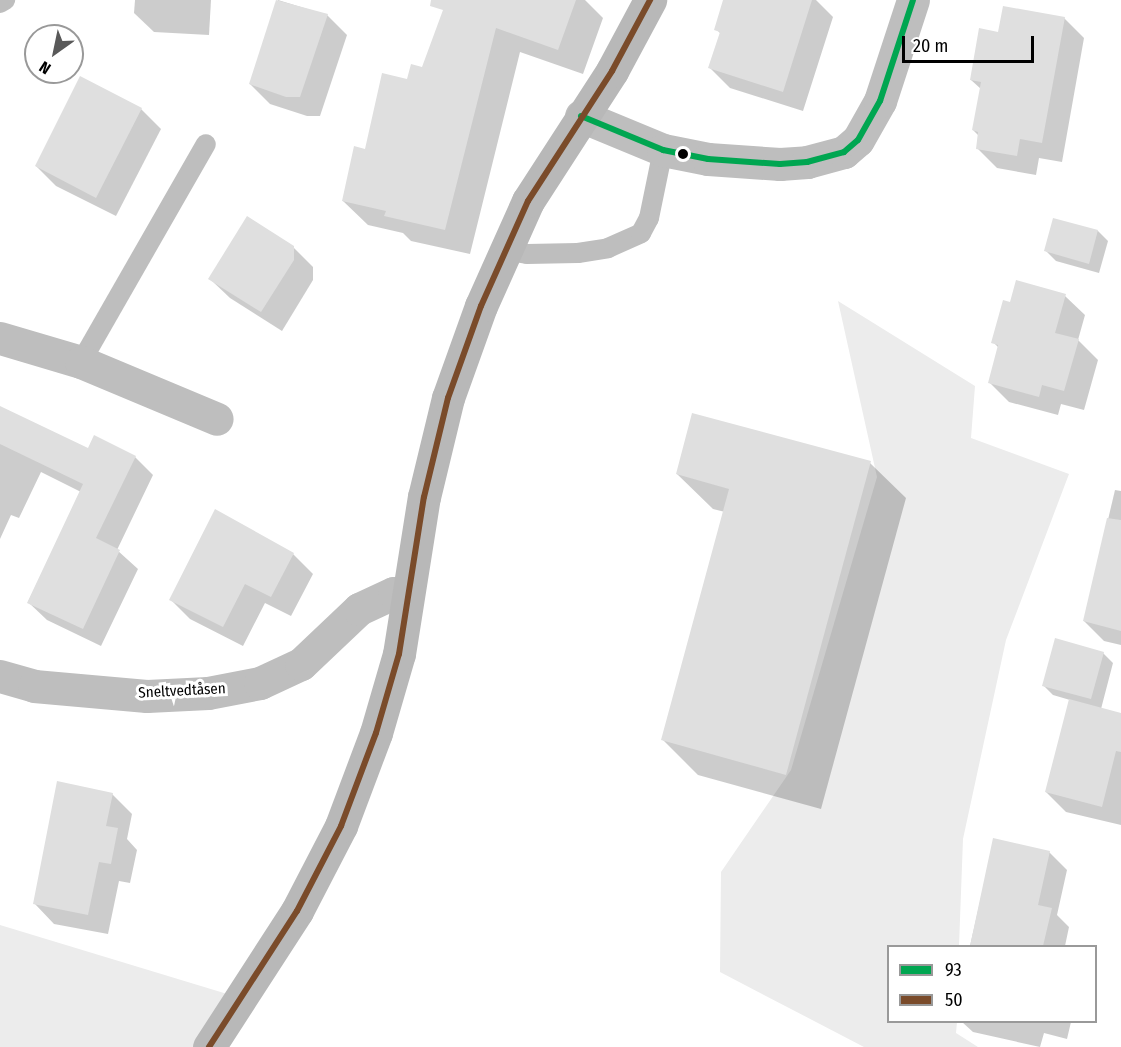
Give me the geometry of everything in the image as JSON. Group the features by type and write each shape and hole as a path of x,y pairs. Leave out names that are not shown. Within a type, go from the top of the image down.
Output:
{"main road":[{"path":"209,1047 297,911 340,826 379,722 399,654 424,497 448,398 505,250 528,201 650,0"}],"street":[{"path":"581,116 663,150 708,159 780,164 807,162 844,152 858,140 880,101 913,0"},
{"path":"0,338 81,362 217,419"},
{"name":"Sneltvedtåsen","path":"0,675 34,686 147,696 208,693 260,683 301,664 359,609 394,593 408,594"}],"lane":[{"path":"0,3 5,0"},
{"path":"81,362 206,144"},
{"path":"505,250 527,254 578,253 608,248 641,233 649,218 663,150"}],"shaded area":[{"path":"838,301 975,386 971,438 1069,474 1006,640 963,839 959,945 887,945 887,1023 957,1023 956,1033 978,1047 864,1047 720,972 721,872 791,770 877,477"},
{"path":"0,925 247,1000 214,1047 0,1047"}],"building":[{"path":"276,0 328,14 300,97 286,97 249,84"},
{"path":"431,0 576,0 558,50 496,28 445,230 384,216 386,211 342,201 354,146 365,149 382,73 407,79 411,64 422,67 443,10 430,6"},
{"path":"723,0 812,0 783,92 708,68 720,32 714,30"},
{"path":"1003,6 1065,17 1042,143 1020,139 1017,156 976,149 978,132 972,130 981,82 970,80 979,28 998,32"},
{"path":"84,78 142,108 96,198 35,166 76,84 84,84"},
{"path":"247,216 294,246 294,260 261,312 208,279"},
{"path":"1053,218 1098,230 1089,264 1044,251"},
{"path":"1016,280 1066,294 1055,333 1079,339 1064,391 1042,385 1039,397 988,383 998,345 991,343 1003,300 1010,302"},
{"path":"0,406 88,448 94,435 136,456 96,538 120,550 83,629 27,603 83,484 0,444"},
{"path":"692,413 871,461 786,775 661,740 729,489 676,474"},
{"path":"215,509 294,553 271,597 245,584 223,627 169,600"},
{"path":"1107,518 1121,520 1121,631 1083,621"},
{"path":"1055,638 1104,652 1091,699 1042,686"},
{"path":"1069,699 1121,713 1121,752 1116,751 1102,807 1045,792"},
{"path":"57,781 113,793 106,826 118,828 111,864 99,862 88,915 33,904"},
{"path":"993,838 1050,851 1038,905 1052,908 1043,945 970,945"}],"transit line":[{"name":"50","path":"209,1047 297,911 341,826 376,733 399,654 424,497 448,398 481,306 528,201 612,71 650,0"},
{"name":"93","path":"581,116 663,150 708,159 780,164 807,162 844,152 858,140 880,101 913,0"}]}
